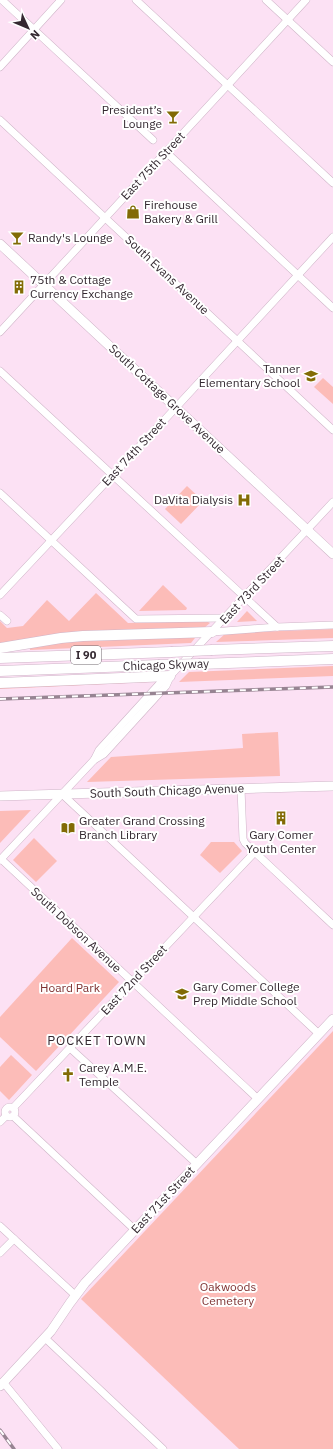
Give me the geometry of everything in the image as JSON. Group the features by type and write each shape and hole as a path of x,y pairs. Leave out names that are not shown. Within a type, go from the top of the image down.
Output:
{"highway":[{"path":"0,648 83,636 212,632"},
{"name":"Chicago Skyway","path":"0,658 333,646"},
{"name":"Chicago Skyway","path":"0,672 333,659"},
{"path":"0,683 170,676"}],"main road":[{"name":"South Cottage Grove Avenue","path":"0,244 333,554"},
{"name":"South South Chicago Avenue","path":"0,796 333,786"},
{"name":"East 71st Street","path":"2,1384 45,1338 57,1323 75,1295 333,1019"}],"street":[{"path":"2,0 153,140"},
{"path":"0,67 61,0"},
{"path":"136,0 333,183"},
{"path":"266,0 333,62"},
{"name":"East 75th Street","path":"0,332 306,0"},
{"name":"South Evans Avenue","path":"0,120 333,430"},
{"path":"166,152 333,308"},
{"name":"East 74th Street","path":"0,595 176,408 333,237"},
{"path":"0,371 277,627"},
{"path":"0,493 136,619 225,618"},
{"name":"East 73rd Street","path":"0,860 94,760 104,754 166,686 170,676 333,502"},
{"path":"0,615 7,621"},
{"path":"212,632 277,627 333,625"},
{"path":"241,789 243,839 333,925"},
{"path":"62,794 319,1034"},
{"name":"East 72nd Street","path":"0,1122 255,852"},
{"name":"South Dobson Avenue","path":"0,860 258,1099"},
{"path":"70,1048 197,1164"},
{"path":"0,1104 135,1230"},
{"path":"0,1226 75,1295"},
{"path":"0,1254 14,1239"},
{"path":"45,1338 163,1449"},
{"path":"2,1384 58,1449"}],"green space":[{"path":"323,378 333,387 333,404 314,387"},
{"path":"187,486 203,501 181,524 165,509"},
{"path":"163,585 187,608 186,610 139,611"},
{"path":"96,593 128,623 206,621 210,623 204,628 0,645 0,621 7,628 23,626 47,600 69,621"},
{"path":"247,611 257,621 237,622"},
{"path":"333,629 333,638 216,642 226,633"},
{"path":"193,636 195,638 191,643 30,650 30,646 53,642"},
{"path":"333,666 333,676 179,682 189,672"},
{"path":"150,682 0,689 0,686"},
{"path":"278,732 280,776 87,782 111,757 243,748 242,734"},
{"path":"31,810 0,843 0,811"},
{"path":"34,838 57,861 36,882 13,860"},
{"path":"211,842 234,842 242,851 220,873 200,855"},
{"name":"Hoard Park","path":"72,938 119,982 36,1071 0,1037 0,1017"},
{"name":"Oakwoods Cemetery","path":"333,1031 333,1449 239,1449 81,1299"},
{"path":"11,1055 32,1075 9,1100 0,1091 0,1067"}],"railway":[{"path":"0,699 333,687"},
{"path":"0,1430 14,1449"}],"place":[{"name":"President’s Lounge","path":"173,117"},
{"name":"Firehouse Bakery & Grill","path":"133,212"},
{"name":"Randy's Lounge","path":"17,238"},
{"name":"75th & Cottage Currency Exchange","path":"19,287"},
{"name":"Tanner Elementary School","path":"311,376"},
{"name":"DaVita Dialysis","path":"244,500"},
{"name":"Gary Comer Youth Center","path":"281,818"},
{"name":"Greater Grand Crossing Branch Library","path":"68,828"},
{"name":"Gary Comer College Prep Middle School","path":"182,994"},
{"name":"Carey A.M.E. Temple","path":"68,1075"}],"district":[{"name":"POCKET TOWN","path":"97,1040"}]}
